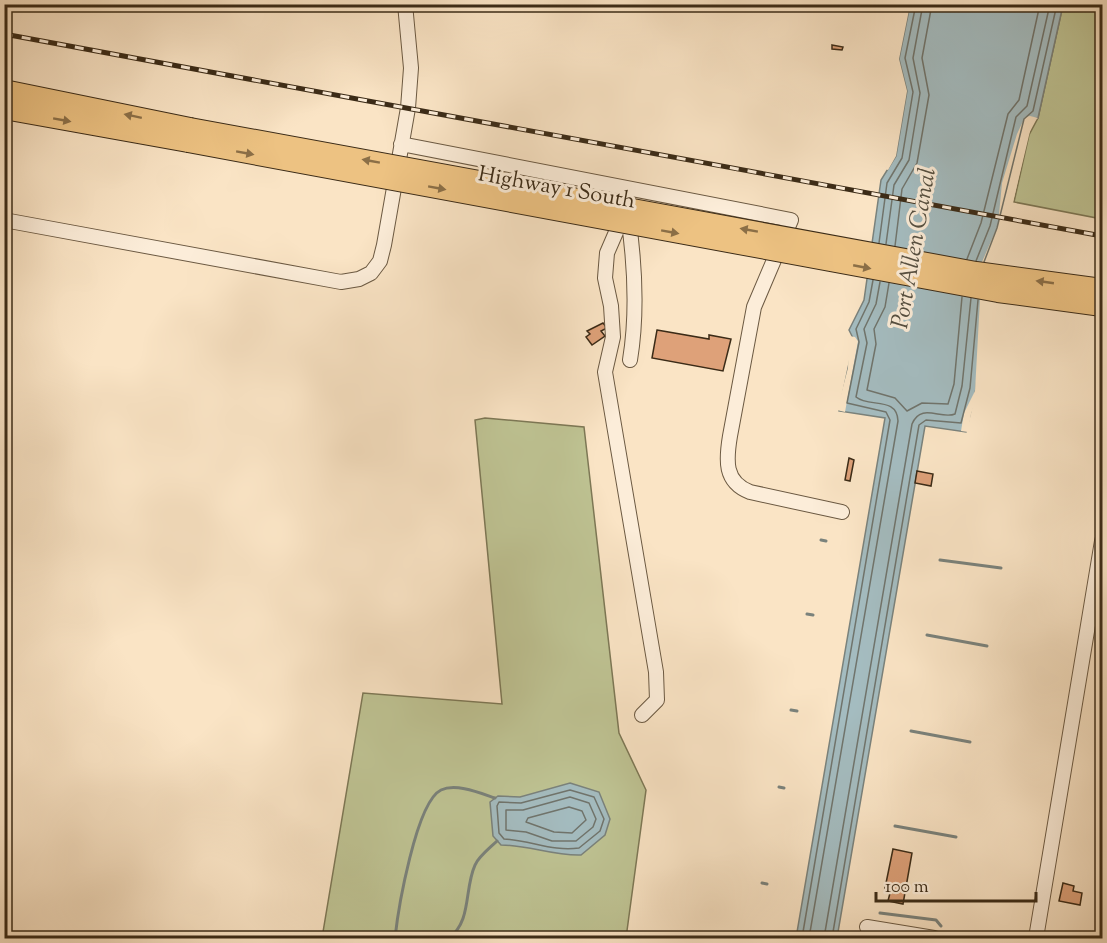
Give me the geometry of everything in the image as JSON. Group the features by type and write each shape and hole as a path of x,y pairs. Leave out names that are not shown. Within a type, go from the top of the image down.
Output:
{"highway":[{"path":"4,90 189,135 976,272 1102,290"},
{"name":"Highway 1 South","path":"4,109 189,135 998,292 1102,306"}],"street":[{"path":"4,220 350,282 365,276 380,261 408,108 411,68 405,4"},
{"path":"401,144 791,220 754,307 727,455 728,474 738,488 842,512"},
{"path":"632,189 627,208 607,253 605,278 611,306 613,337 605,372 656,672 657,700 642,715"},
{"path":"627,208 635,260 635,308 630,360"},
{"path":"1036,939 1102,541"},
{"path":"867,927 934,939"}],"green space":[{"path":"1063,5 1102,5 1102,219 1014,202 1029,135 1038,118"},
{"path":"485,418 584,427 619,733 646,790 626,938 322,938 363,693 502,704 475,420"}],"water":[{"name":"Port Allen Canal","path":"910,5 1063,5 1038,118 1029,120 988,268 976,389 966,432 925,426 837,938 796,938 885,418 839,411 854,340 849,330 864,300 881,180 896,156 907,91 899,59"},
{"path":"570,783 599,792 610,819 605,835 581,855 501,845 493,836 490,802 498,796 520,797"}],"pier":[{"path":"907,4 910,5 899,59 907,91 896,156 888,170 885,169 893,155 904,91 896,59"},
{"path":"1025,117 1038,118 1032,123 1006,231 991,269 979,390 968,432 961,431 964,413 975,391 982,262 998,225 1002,183 1017,134"},
{"path":"849,336 855,337 858,341 845,412 837,410 848,368"}],"building":[{"path":"832,45 843,47 842,50 832,49"},
{"path":"603,323 607,328 601,331 605,336 592,345 586,337 590,334 587,331"},
{"path":"657,330 709,339 709,335 731,339 723,371 652,358"},
{"path":"849,458 854,460 850,481 845,480"},
{"path":"917,471 933,474 931,486 915,483"},
{"path":"893,849 912,853 903,904 888,901 891,889 885,888"},
{"path":"1063,883 1074,886 1073,891 1082,893 1080,905 1059,901"}],"waterway":[{"path":"821,540 826,541"},
{"path":"940,560 1001,568"},
{"path":"807,614 813,615"},
{"path":"927,635 987,646"},
{"path":"791,710 797,711"},
{"path":"911,731 970,742"},
{"path":"779,787 784,788"},
{"path":"395,938 416,835 432,799 441,790 447,788 468,789 495,798"},
{"path":"895,826 956,837"},
{"path":"449,938 461,923 475,865 497,841"},
{"path":"762,883 767,884"},
{"path":"880,913 936,920 941,926"}],"railway":[{"path":"4,34 1102,236"}]}
